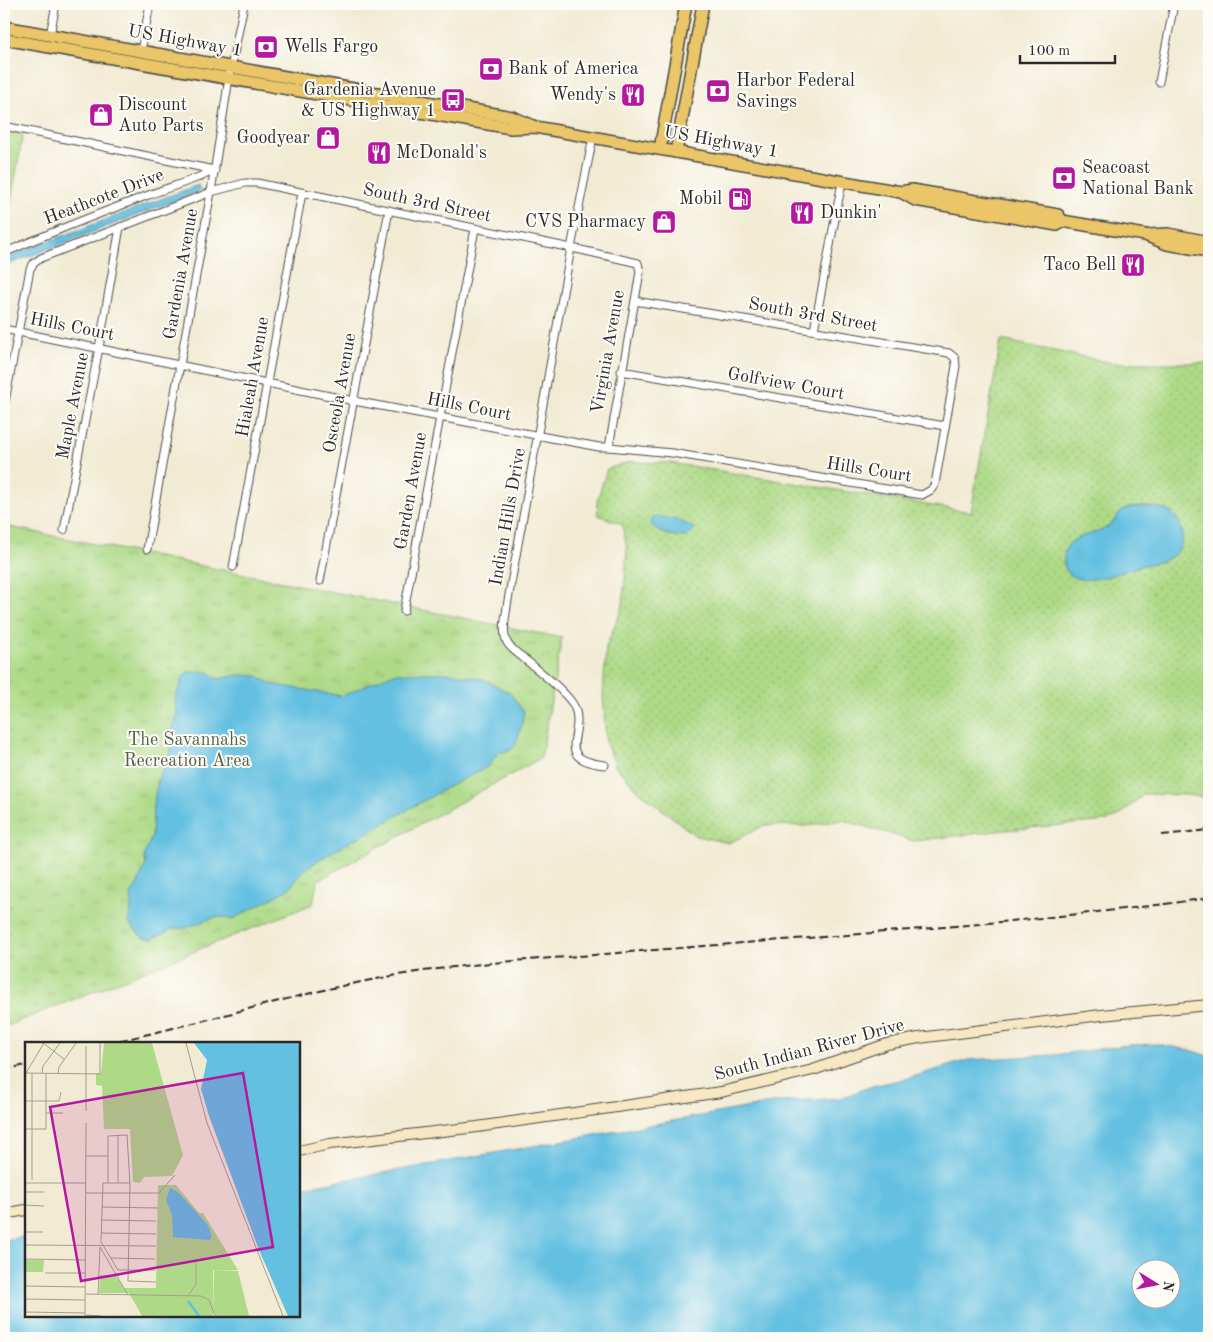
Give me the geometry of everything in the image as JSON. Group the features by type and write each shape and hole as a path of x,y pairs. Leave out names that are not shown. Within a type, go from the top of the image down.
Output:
{"main road":[{"path":"660,149 686,4"},
{"path":"676,152 703,4"},
{"name":"US Highway 1","path":"4,27 141,51 345,99 511,128 535,127 593,137 901,192 914,200 1057,225 1062,221 1145,235 1168,234 1209,242"},
{"name":"US Highway 1","path":"4,38 394,96 512,117 535,127"},
{"path":"345,99 358,96 364,91"},
{"path":"371,103 378,99 394,96"},
{"name":"US Highway 1","path":"1145,235 1167,244 1209,251"},
{"name":"South Indian River Drive","path":"300,1151 330,1144 476,1127 721,1092 813,1070 888,1044 919,1038 1101,1015 1209,1005"},
{"path":"4,1214 25,1210"}],"street":[{"path":"50,35 56,4"},
{"path":"141,51 150,4"},
{"name":"Gardenia Avenue","path":"147,549 244,4"},
{"path":"1159,82 1174,4"},
{"path":"4,126 214,170"},
{"name":"Indian Hills Drive","path":"593,137 571,248 507,606 504,632 506,642 513,650 560,690 574,706 577,719 573,748 578,756 585,761 604,765"},
{"path":"194,166 195,179"},
{"name":"Heathcote Drive","path":"4,253 60,228 195,179 214,170"},
{"path":"814,330 842,182"},
{"name":"South 3rd Street","path":"17,332 30,269 34,262 211,192 245,183 256,183 389,210 638,263"},
{"name":"Hialeah Avenue","path":"233,567 302,193"},
{"name":"Osceola Avenue","path":"320,581 389,210"},
{"name":"Maple Avenue","path":"64,530 120,227"},
{"name":"Garden Avenue","path":"404,611 475,229"},
{"name":"Virginia Avenue","path":"609,447 640,272 638,263"},
{"name":"South 3rd Street","path":"634,301 949,354 955,358 956,366 945,426"},
{"name":"Hills Court","path":"4,329 354,401 599,447 672,453 922,495 931,490 935,484 945,426"},
{"path":"4,407 17,332"},
{"name":"Golfview Court","path":"621,371 945,426"}],"green space":[{"path":"4,130 23,134 4,240"},
{"path":"1001,340 1113,363 1209,363 1209,798 1187,795 1144,794 1120,815 1107,821 914,841 843,820 806,826 765,825 729,843 696,836 640,792 616,767 606,743 603,697 606,647 623,606 627,549 622,524 598,515 597,501 607,469 630,462 671,463 971,512"},
{"name":"The Savannahs Recreation Area","path":"4,526 562,638 541,758 317,881 313,904 4,1027"}],"water":[{"path":"198,185 200,191 4,266 4,258"},
{"path":"1137,507 1161,508 1173,514 1182,530 1182,543 1176,553 1163,561 1097,579 1081,579 1068,573 1064,565 1067,546 1077,538 1109,526 1121,512"},
{"path":"656,516 680,521 694,528 687,537 667,534 658,531 651,524 652,518"},
{"path":"188,672 209,672 218,679 240,675 258,676 271,684 342,696 394,673 450,673 483,679 510,693 524,712 515,746 511,750 498,753 489,766 320,859 303,871 289,889 235,918 216,917 185,928 172,929 152,939 142,937 128,922 132,906 131,895 146,864 144,855 152,836 153,805 159,776 171,752 172,732 177,715 175,699 184,675"},
{"path":"1157,1044 1209,1056 1209,1338 4,1338 4,1240 25,1236 25,1317 300,1317 300,1188 778,1102 840,1098 872,1086 909,1078 968,1060 1054,1055 1128,1045"}],"railway":[{"path":"1162,835 1209,830"},
{"path":"112,1042 344,985 424,971 527,960 992,923 1209,898"},
{"path":"4,1070 25,1065"}],"place":[{"name":"Wells Fargo","path":"266,47"},
{"name":"Bank of America","path":"491,69"},
{"name":"Harbor Federal Savings","path":"718,91"},
{"name":"Wendy's","path":"633,95"},
{"name":"Gardenia Avenue & US Highway 1","path":"453,100"},
{"name":"Discount Auto Parts","path":"101,115"},
{"name":"Goodyear","path":"328,138"},
{"name":"McDonald's","path":"379,153"},
{"name":"Seacoast National Bank","path":"1064,178"},
{"name":"Mobil","path":"740,199"},
{"name":"Dunkin'","path":"802,213"},
{"name":"CVS Pharmacy","path":"664,222"},
{"name":"Taco Bell","path":"1133,265"}]}
